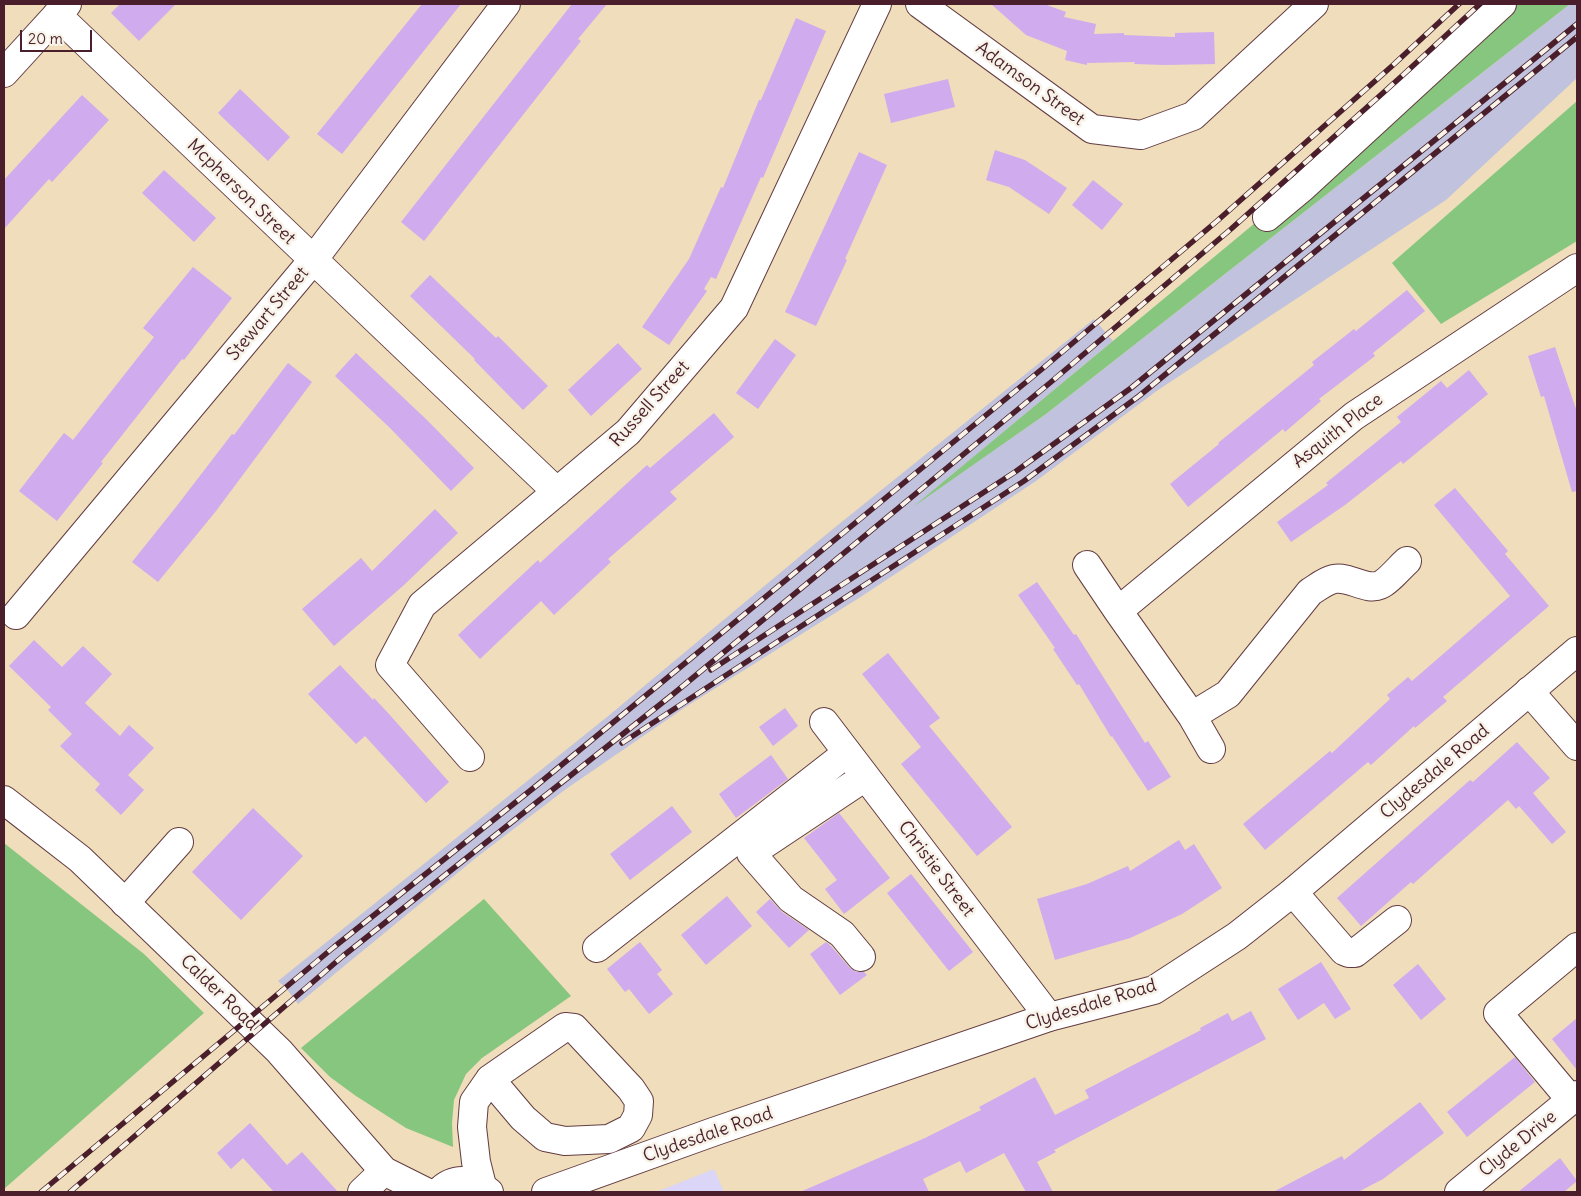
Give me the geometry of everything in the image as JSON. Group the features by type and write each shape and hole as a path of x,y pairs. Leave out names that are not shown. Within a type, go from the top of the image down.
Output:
{"street":[{"name":"Stewart Street","path":"16,615 313,260 506,4"},
{"name":"Russell Street","path":"470,757 390,665 422,605 628,432 734,308 877,4"},
{"name":"Adamson Street","path":"920,4 1092,130 1141,135 1193,116 1314,4"},
{"path":"1267,217 1303,187 1502,4"},
{"name":"Mcpherson Street","path":"62,9 313,260 557,492"},
{"path":"4,73 62,9"},
{"name":"Asquith Place","path":"1118,611 1354,416 1576,275"},
{"path":"1192,716 1228,694 1310,592 1322,584 1335,579 1353,580 1372,587 1381,585 1407,561"},
{"path":"1087,565 1192,716 1211,749"},
{"name":"Clydesdale Road","path":"546,1192 712,1132 1049,1017 1154,990 1237,936 1293,892 1577,651"},
{"path":"1529,692 1577,746"},
{"name":"Christie Street","path":"824,722 1049,1017"},
{"path":"597,948 847,753"},
{"path":"861,957 842,934 791,899 752,853 865,777"},
{"name":"Calder Road","path":"4,800 80,859 279,1051 384,1171 426,1192"},
{"path":"126,903 179,842"},
{"path":"1293,892 1344,951 1349,953 1355,953 1397,920"},
{"path":"1574,1097 1498,1012 1577,947"},
{"path":"485,1189 476,1162 472,1126 474,1102 490,1079 565,1028 574,1028 632,1089 639,1101 638,1115 631,1128 609,1139 566,1141 545,1137 522,1118 490,1079"},
{"name":"Clyde Drive","path":"1459,1192 1574,1097"},
{"path":"362,1192 384,1171"},
{"path":"439,1192 451,1183 461,1181 472,1182 485,1189"}],"shaded area":[{"path":"1570,4 1577,4 1577,78 1446,200 1158,390 1036,481 859,598 687,706 566,789 477,857 298,1004 278,981 607,717 828,533 1094,319 1113,341 921,501 1046,414"},
{"path":"714,1169 724,1192 656,1192"}],"green space":[{"path":"1502,4 1570,4 1046,414 913,507 1302,184"},
{"path":"1577,101 1577,241 1441,324 1392,263"},
{"path":"4,843 144,954 204,1013 4,1189"},
{"path":"484,899 571,996 482,1058 466,1074 454,1100 452,1123 453,1147 406,1128 356,1096 330,1077 301,1048"}],"building":[{"path":"120,4 176,4 139,41 111,13"},
{"path":"422,4 461,4 342,154 317,134"},
{"path":"572,4 607,4 578,39 581,41 424,241 401,222"},
{"path":"991,4 1044,4 1066,12 1064,17 1096,24 1094,34 1124,33 1124,35 1175,37 1175,33 1214,32 1215,64 1165,65 1134,64 1135,62 1087,63 1087,65 1065,60 1067,51 1026,35"},
{"path":"796,18 826,31 763,178 761,177 716,279 711,277 704,289 707,291 669,345 642,327 689,259 721,187 723,188 759,100 761,100"},
{"path":"948,79 955,107 891,123 884,94"},
{"path":"240,89 290,137 268,161 218,113"},
{"path":"82,95 109,120 52,182 49,179 4,229 4,180"},
{"path":"995,150 1025,160 1067,188 1049,214 1009,187 986,180"},
{"path":"859,152 887,165 845,259 847,260 816,326 785,312"},
{"path":"164,170 216,218 194,242 142,193"},
{"path":"1093,180 1123,204 1102,230 1072,205"},
{"path":"193,267 232,298 101,462 103,463 57,521 19,491 64,433 73,440 154,337 143,328"},
{"path":"430,275 496,338 498,336 548,386 523,410 475,359 410,296"},
{"path":"1407,290 1425,311 1373,353 1375,356 1319,399 1321,401 1285,432 1283,429 1188,507 1170,484 1314,365 1312,362 1354,329 1356,331"},
{"path":"775,339 796,355 758,409 736,393"},
{"path":"618,343 642,369 591,416 568,390"},
{"path":"1555,347 1577,412 1577,491 1572,492 1544,396 1541,397 1528,356"},
{"path":"356,353 428,421 474,468 451,491 390,428 335,376"},
{"path":"288,363 312,382 216,511 158,582 132,562 232,434 234,435"},
{"path":"1469,370 1488,394 1403,464 1401,461 1345,505 1291,542 1277,522 1328,485 1326,483 1401,422 1397,417 1441,381 1447,388"},
{"path":"714,413 734,437 670,492 677,499 608,559 611,562 554,615 541,601 480,659 458,635 538,560 540,563 647,465 650,468"},
{"path":"1455,488 1508,551 1505,554 1549,606 1443,697 1447,701 1415,728 1414,726 1371,765 1368,762 1265,850 1243,824 1330,751 1332,753 1390,699 1387,695 1408,677 1412,681 1510,596 1434,505"},
{"path":"435,509 458,533 404,585 334,646 302,609 361,558 372,571"},
{"path":"1037,582 1074,635 1076,634 1145,743 1148,741 1171,777 1148,791 1111,737 1079,684 1077,685 1053,649 1055,648 1018,595"},
{"path":"34,640 62,667 83,646 112,674 85,703 120,736 129,725 154,748 128,775 144,790 121,815 95,790 100,784 60,746 72,734 48,710 51,707 9,666"},
{"path":"888,653 940,718 929,726 1012,827 977,856 901,764 921,747 862,674"},
{"path":"340,665 389,714 449,782 426,803 365,736 356,744 308,694"},
{"path":"785,708 798,726 773,746 759,727"},
{"path":"1517,742 1550,778 1533,793 1566,832 1552,844 1519,806 1516,809 1508,800 1413,884 1411,882 1361,926 1337,898 1470,780 1473,782"},
{"path":"771,755 788,779 736,818 719,794"},
{"path":"672,806 692,832 630,880 610,854"},
{"path":"253,808 303,856 241,920 192,872"},
{"path":"839,813 890,878 844,914 825,889 837,880 804,838"},
{"path":"1179,840 1185,850 1194,844 1222,888 1182,914 1130,938 1055,960 1037,899 1087,884 1128,866 1130,871"},
{"path":"911,874 973,952 949,971 887,893"},
{"path":"727,896 752,926 706,965 681,935"},
{"path":"770,899 782,912 809,930 789,948 756,912"},
{"path":"640,942 662,970 657,974 673,994 649,1014 629,989 625,992 607,969"},
{"path":"826,942 849,967 856,972 864,972 867,975 840,995 810,954"},
{"path":"1321,962 1351,1009 1335,1019 1324,1003 1298,1020 1278,989"},
{"path":"1418,964 1446,999 1421,1020 1393,985"},
{"path":"1251,1011 1266,1039 1054,1150 1056,1152 1037,1162 1053,1192 1026,1192 1004,1153 966,1173 960,1161 923,1179 929,1192 800,1192 925,1138 981,1110 979,1107 1035,1077 1055,1115 1089,1098 1085,1090 1201,1030 1200,1028 1228,1013 1232,1021"},
{"path":"1577,1018 1577,1070 1552,1039"},
{"path":"1515,1057 1535,1082 1467,1137 1447,1112"},
{"path":"1420,1102 1444,1133 1383,1179 1358,1192 1273,1192 1342,1156 1344,1160"},
{"path":"250,1123 287,1165 302,1152 338,1192 274,1192 243,1158 231,1169 217,1153"},
{"path":"1560,1158 1577,1181 1564,1192 1518,1192"}],"railway":[{"path":"41,1192 334,947 536,786 1042,369 1217,221 1459,4"},
{"path":"70,1192 343,956 672,695 1051,382 1231,229 1480,4"},
{"path":"711,670 1015,472 1131,388 1577,24"},
{"path":"622,743 1024,481 1139,396 1577,37"}]}
